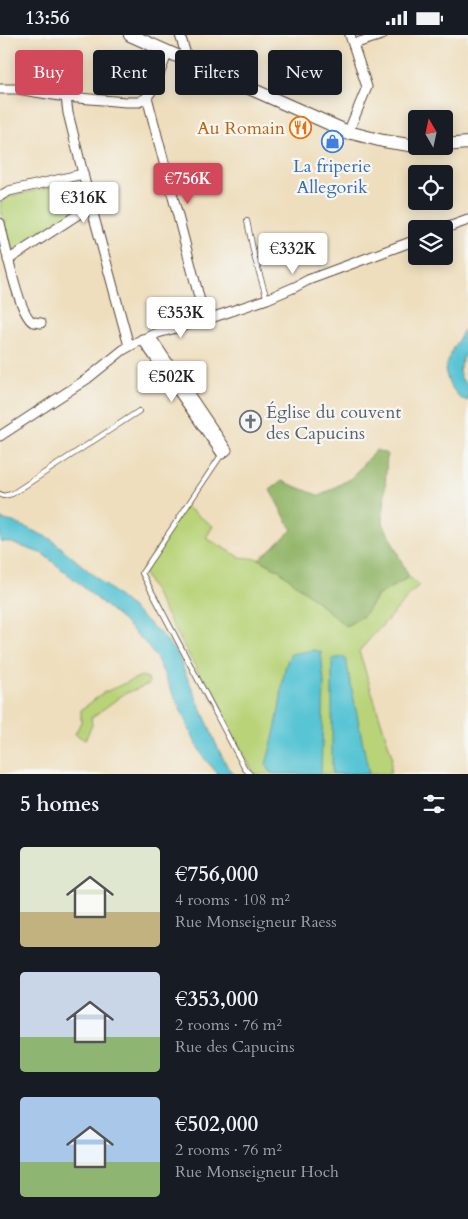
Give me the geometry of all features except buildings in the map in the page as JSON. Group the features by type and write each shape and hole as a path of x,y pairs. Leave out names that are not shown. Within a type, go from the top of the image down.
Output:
{"main road":[{"path":"130,35 175,55"},
{"path":"258,93 348,134 408,145"},
{"path":"453,144 468,143"}],"street":[{"path":"180,35 185,50"},
{"path":"348,134 367,87 352,40 382,35"},
{"path":"0,89 17,89 66,97 139,102 147,97 153,89 168,52"},
{"path":"66,97 83,174 129,346"},
{"path":"147,97 205,320"},
{"path":"0,195 9,191 83,174"},
{"path":"8,260 91,205"},
{"path":"453,225 468,220"},
{"path":"0,223 14,283 24,311 34,322 41,323"},
{"path":"0,436 87,379 129,346 146,337 267,299 308,280 408,243"},
{"path":"146,337 222,454"}],"lane":[{"path":"247,221 255,259 267,299"},
{"path":"0,494 3,496 12,494 139,411"},
{"path":"222,454 142,573 245,769 250,774"}],"green space":[{"path":"76,182 82,206 19,249 11,248 0,206 2,200 6,197"},
{"path":"376,450 387,454 383,523 409,577 377,596 363,616 346,626 279,570 259,559 292,530 270,490 282,481 320,496 351,478"},
{"path":"185,506 213,526 206,538 240,557 259,559 279,570 346,626 363,616 377,596 409,577 419,585 359,651 392,756 390,774 254,773 142,570"},
{"path":"141,676 148,678 149,684 124,694 91,718 92,725 85,740 75,734 81,722 81,710 103,693"}],"water":[{"path":"468,322 468,347 459,371 461,378 468,386 468,401 460,398 449,384 445,370 450,355"},
{"path":"0,519 13,522 51,539 163,636 177,654 216,744 233,774 218,774 204,758 157,659 146,644 121,619 43,554 9,542 0,541"},
{"path":"314,650 321,652 324,683 321,774 275,774 270,772 266,764 277,719 286,665 291,654"},
{"path":"344,657 369,774 332,774 332,659"}],"place":[{"name":"Au Romain","path":"301,128"},
{"name":"La friperie Allegorik","path":"332,141"},
{"name":"Église du couvent des Capucins","path":"250,422"}]}
